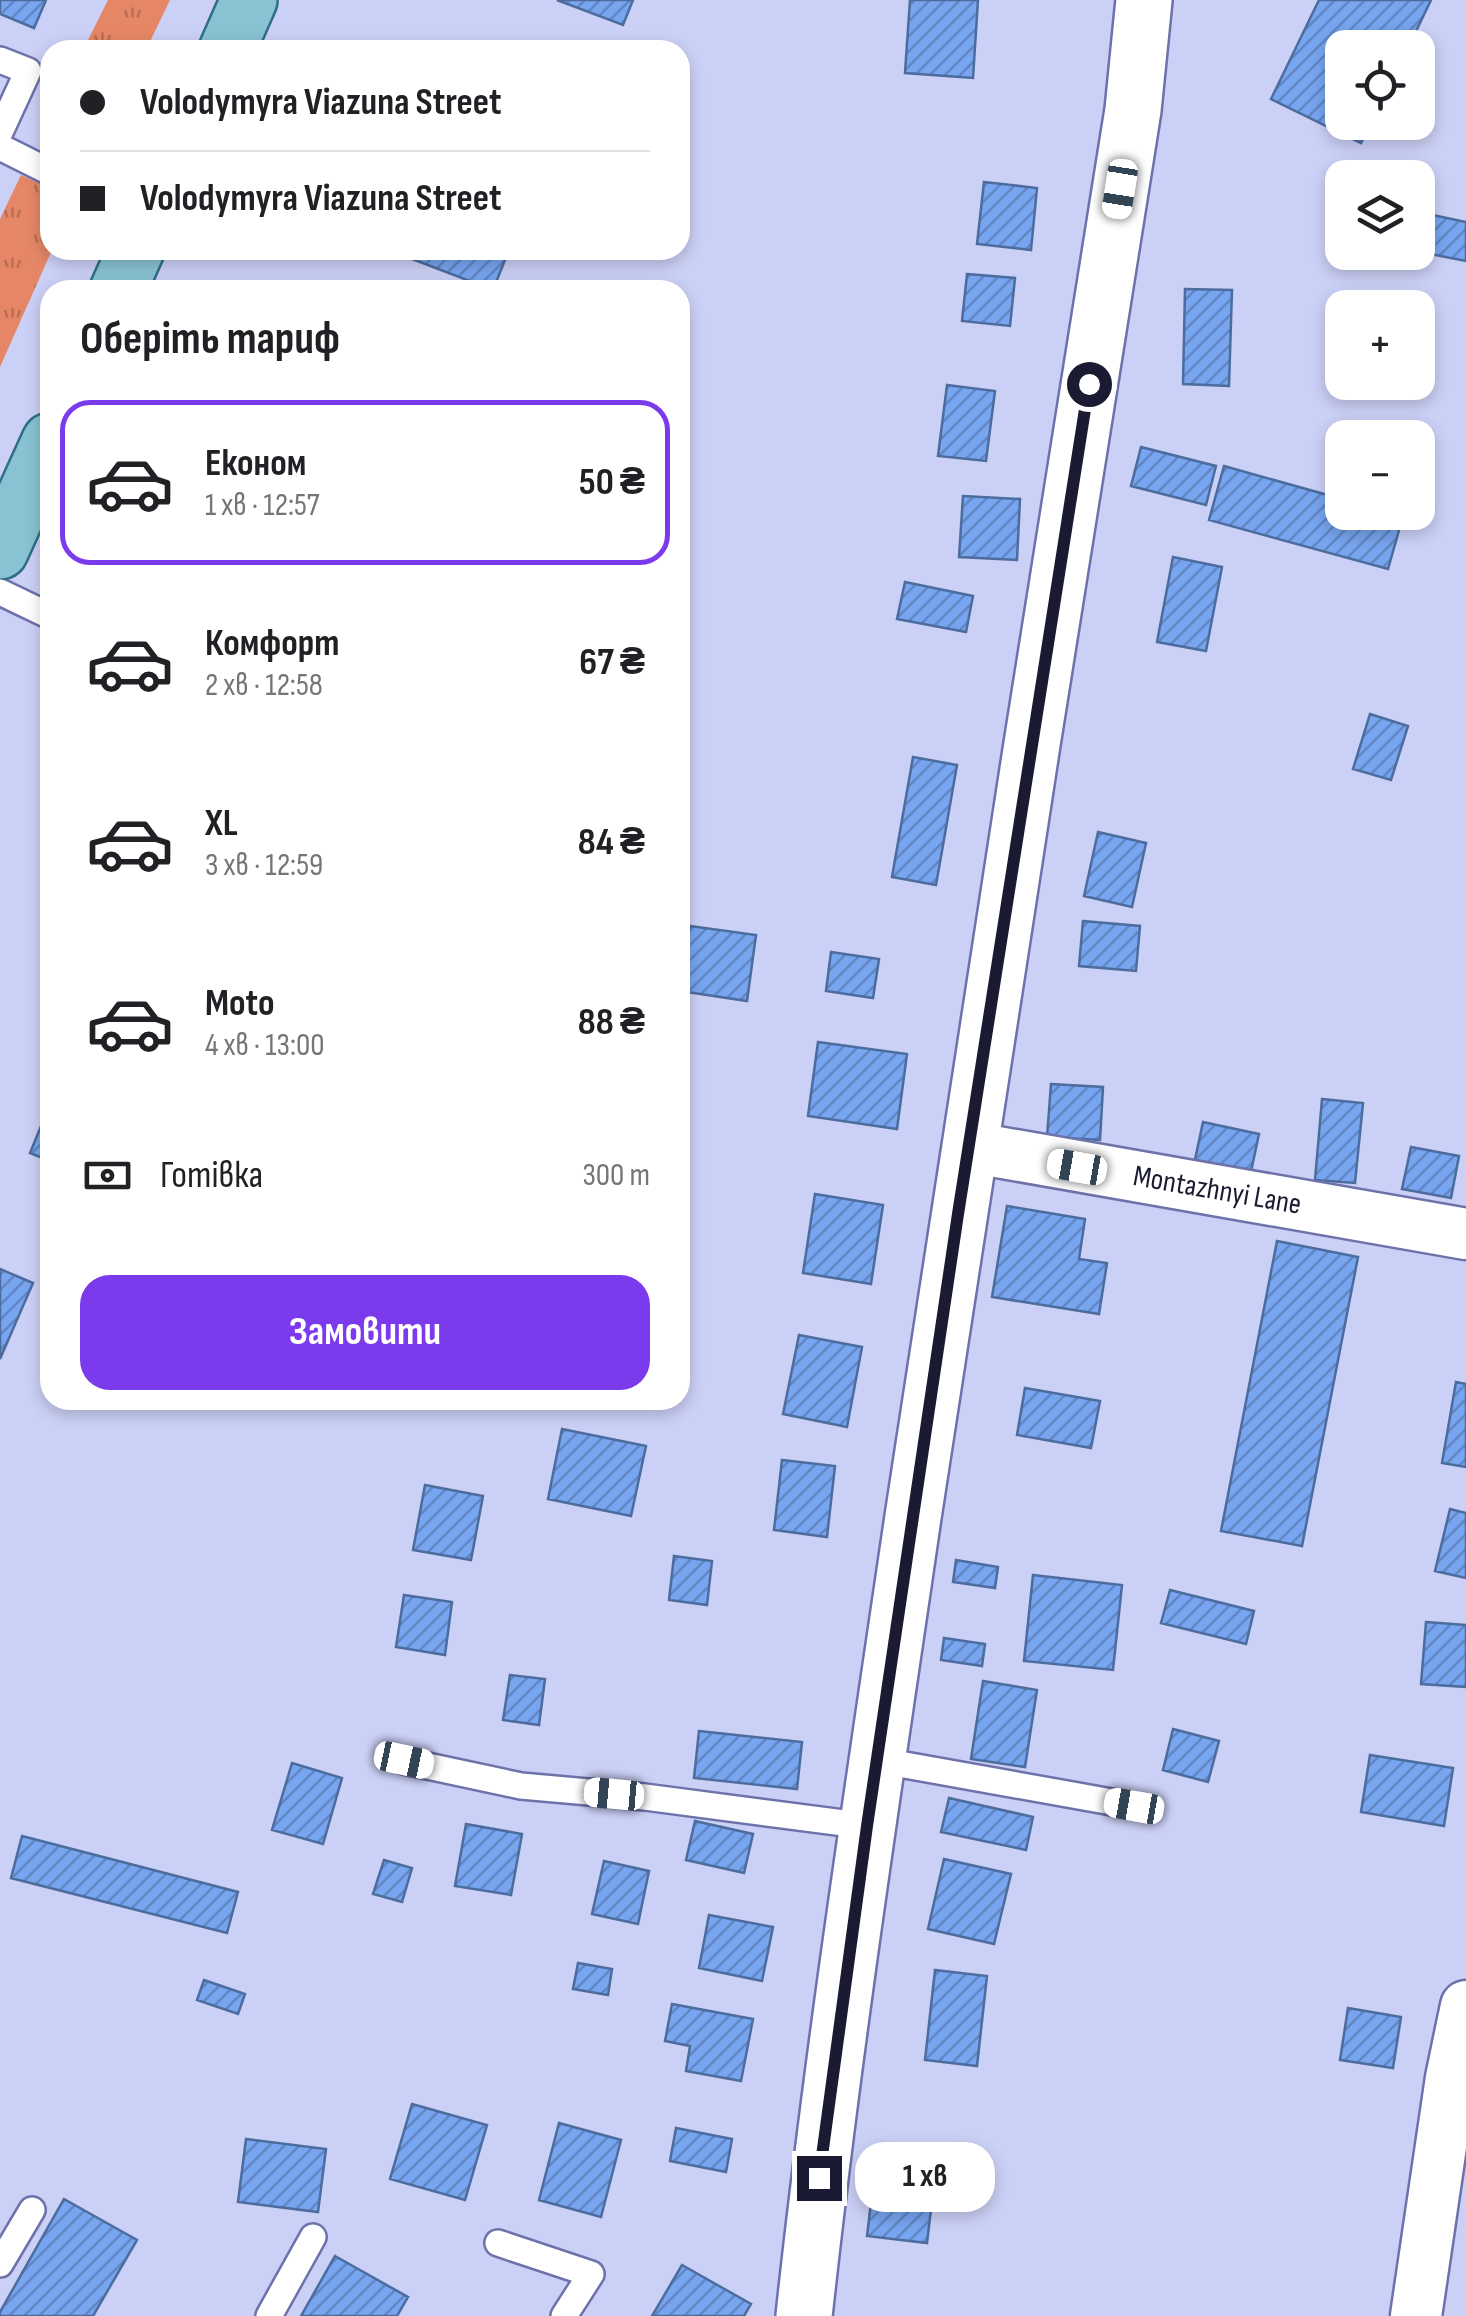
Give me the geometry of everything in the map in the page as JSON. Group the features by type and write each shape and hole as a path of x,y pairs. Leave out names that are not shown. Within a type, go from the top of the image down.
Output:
{"main road":[{"path":"231,40 249,0"},
{"path":"804,2316 822,2143 867,1826 968,1147 1133,110 1144,0"},
{"path":"0,551 40,463"}],"street":[{"name":"Montazhnyi Lane","path":"968,1147 1466,1234"},
{"path":"1416,2316 1466,2006"}],"lane":[{"path":"0,60 28,72 0,132"},
{"path":"0,147 40,167"},
{"path":"0,592 40,611"},
{"path":"404,1760 521,1786 867,1826"},
{"path":"877,1760 1134,1806"},
{"path":"0,2264 32,2210"},
{"path":"269,2316 313,2237"},
{"path":"498,2243 592,2274 564,2316"}],"green space":[{"path":"108,0 170,0 151,40 88,40"},
{"path":"21,175 40,184 40,260 48,260 0,367 0,219"}],"building":[{"path":"0,0 46,0 34,28 0,14"},
{"path":"557,0 633,0 623,25"},
{"path":"910,0 978,0 973,78 905,73"},
{"path":"1319,0 1431,0 1417,30 1325,30 1325,125 1271,99"},
{"path":"984,182 1037,188 1031,250 977,244"},
{"path":"1435,215 1466,222 1466,261 1435,255"},
{"path":"415,260 505,260 497,280 467,280"},
{"path":"967,274 1015,278 1010,326 962,321"},
{"path":"1185,289 1232,290 1229,386 1183,384"},
{"path":"947,385 995,391 986,461 938,456"},
{"path":"1141,447 1216,466 1206,505 1131,486"},
{"path":"1224,466 1325,494 1325,530 1399,530 1388,569 1209,520"},
{"path":"963,496 1020,499 1017,560 959,557"},
{"path":"1173,557 1222,567 1206,651 1157,642"},
{"path":"905,582 973,596 966,632 897,619"},
{"path":"1370,714 1408,726 1391,780 1353,769"},
{"path":"913,757 957,765 936,885 892,877"},
{"path":"1098,832 1146,843 1132,907 1084,896"},
{"path":"1083,921 1140,926 1136,971 1079,966"},
{"path":"690,926 756,935 747,1001 690,992"},
{"path":"831,952 879,959 873,998 826,991"},
{"path":"818,1042 907,1054 897,1129 808,1116"},
{"path":"1051,1084 1103,1087 1100,1140 1047,1137"},
{"path":"1322,1099 1363,1103 1355,1183 1315,1180"},
{"path":"1203,1122 1259,1134 1249,1181 1193,1169"},
{"path":"40,1128 40,1157 30,1153"},
{"path":"1411,1147 1459,1156 1451,1198 1402,1189"},
{"path":"815,1194 883,1205 871,1284 803,1273"},
{"path":"1007,1206 1085,1219 1079,1259 1107,1263 1099,1314 992,1297"},
{"path":"1277,1241 1358,1257 1302,1546 1221,1531"},
{"path":"0,1269 33,1283 0,1359"},
{"path":"799,1335 862,1347 847,1427 783,1414"},
{"path":"1456,1382 1466,1384 1466,1467 1442,1463"},
{"path":"1025,1388 1100,1401 1091,1448 1017,1435"},
{"path":"562,1429 646,1446 631,1516 548,1499"},
{"path":"782,1460 835,1466 827,1537 774,1530"},
{"path":"425,1485 483,1496 471,1560 413,1550"},
{"path":"1450,1509 1466,1513 1466,1578 1435,1571"},
{"path":"674,1556 712,1561 707,1605 669,1600"},
{"path":"956,1560 998,1567 995,1588 953,1582"},
{"path":"1033,1575 1122,1585 1113,1670 1024,1661"},
{"path":"1170,1590 1254,1611 1246,1644 1161,1623"},
{"path":"404,1595 452,1602 445,1655 396,1647"},
{"path":"1426,1622 1466,1625 1466,1687 1421,1684"},
{"path":"944,1638 985,1644 982,1666 941,1660"},
{"path":"510,1675 545,1679 539,1725 503,1720"},
{"path":"983,1681 1037,1690 1025,1767 971,1759"},
{"path":"1173,1729 1219,1741 1208,1782 1163,1770"},
{"path":"699,1731 802,1742 797,1789 694,1778"},
{"path":"1370,1755 1453,1768 1444,1826 1361,1812"},
{"path":"292,1763 342,1778 323,1844 272,1830"},
{"path":"949,1798 1033,1817 1026,1850 941,1832"},
{"path":"695,1821 753,1834 744,1873 686,1860"},
{"path":"466,1824 522,1834 511,1895 455,1886"},
{"path":"22,1836 238,1892 227,1933 11,1878"},
{"path":"944,1859 1011,1874 994,1944 928,1929"},
{"path":"384,1860 412,1868 402,1902 373,1894"},
{"path":"604,1861 649,1871 638,1924 592,1914"},
{"path":"709,1915 773,1927 762,1981 699,1968"},
{"path":"578,1963 612,1969 608,1995 573,1989"},
{"path":"935,1970 987,1976 977,2066 925,2060"},
{"path":"204,1980 245,1994 238,2014 197,2000"},
{"path":"672,2004 753,2019 741,2081 686,2071 690,2046 665,2041"},
{"path":"1348,2008 1401,2017 1393,2068 1340,2060"},
{"path":"412,2104 487,2125 465,2200 390,2179"},
{"path":"559,2123 621,2140 601,2217 539,2200"},
{"path":"676,2128 732,2139 726,2172 670,2161"},
{"path":"246,2139 326,2149 318,2212 238,2202"},
{"path":"877,2152 937,2159 927,2243 867,2236"},
{"path":"64,2199 137,2240 93,2316 0,2316 0,2312"},
{"path":"335,2256 408,2297 397,2316 301,2316"},
{"path":"682,2265 751,2304 744,2316 652,2316"}],"route":[{"path":"819,2178 958,1214 1089,384"}]}
